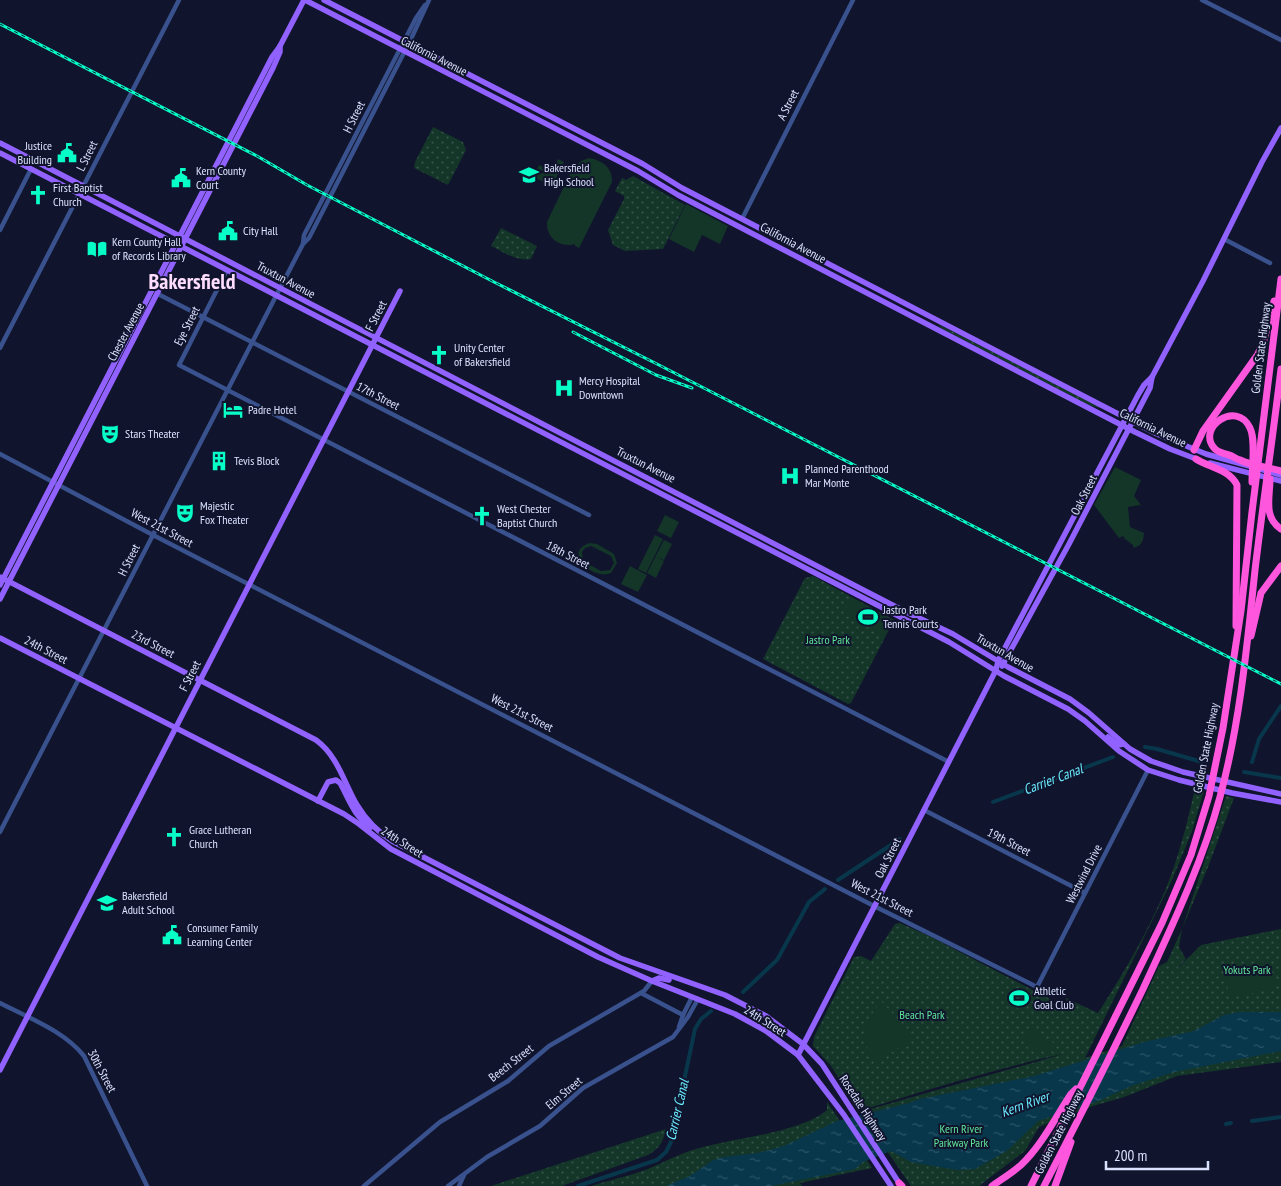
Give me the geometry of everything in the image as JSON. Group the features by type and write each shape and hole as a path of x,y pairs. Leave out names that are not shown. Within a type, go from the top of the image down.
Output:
{"highway":[{"path":"1194,450 1203,430 1254,360 1261,347 1267,332 1281,274"},
{"name":"Golden State Highway","path":"1031,1186 1173,899 1191,855 1209,796 1232,676 1238,609 1252,512 1256,459 1281,279"},
{"name":"Golden State Highway","path":"1267,493 1281,369"},
{"path":"1256,459 1252,432 1248,424 1238,417 1231,416 1222,418 1215,423 1210,435 1212,444 1218,451 1240,461 1281,471"},
{"path":"1196,459 1205,465 1227,473 1237,485 1238,609"},
{"path":"1267,493 1269,513 1273,522 1281,529"},
{"path":"1253,617 1267,493"},
{"path":"1253,617 1261,593 1281,566"},
{"name":"Golden State Highway","path":"1044,1186 1114,1048 1185,897 1220,798 1253,617"},
{"path":"992,1186 1020,1166 1043,1139 1071,1094 1081,1083"},
{"path":"1055,1186 1078,1118"}],"main road":[{"name":"Chester Avenue","path":"56,483 180,235 272,57 305,0"},
{"name":"California Avenue","path":"305,0 638,171 678,195 1160,445 1196,459 1281,481"},
{"name":"California Avenue","path":"324,0 643,164 682,188 1133,422 1194,450 1281,475"},
{"name":"Chester Avenue","path":"0,599 3,581 158,294 273,68 280,46"},
{"name":"Oak Street","path":"1024,619 1101,483 1133,422 1150,388 1152,377 1281,128"},
{"name":"Truxtun Avenue","path":"0,144 186,238 375,339 529,416 904,611 953,634 1081,707 1141,756 1168,767 1281,794"},
{"name":"Truxtun Avenue","path":"0,153 949,642 1068,709 1128,758 1148,770 1197,784 1281,800"},
{"name":"F Street","path":"0,1070 400,291"},
{"name":"Oak Street","path":"798,1055 1024,619 1122,425 1144,385 1152,377"},
{"path":"460,390 472,388"},
{"path":"468,394 480,392"},
{"path":"510,416 515,415 524,418 529,416"},
{"path":"1206,454 1214,454 1240,461"},
{"name":"23rd Street","path":"3,581 104,630 296,729"},
{"name":"24th Street","path":"0,638 352,819 397,853 609,963 742,1017 770,1034 798,1055"},
{"path":"1068,709 1080,713 1118,745 1124,744"},
{"name":"24th Street","path":"296,729 316,740 331,754 358,806 380,832 397,844 604,950 637,965 717,992 750,1007 772,1020 803,1044"},
{"path":"318,801 328,782 336,780 340,783 361,819 380,832"},
{"path":"652,981 659,978 673,981 681,980"},
{"name":"Rosedale Highway","path":"803,1044 822,1064 901,1185"},
{"name":"Rosedale Highway","path":"798,1055 844,1115 891,1186"}],"street":[{"name":"L Street","path":"0,348 179,0"},
{"name":"A Street","path":"742,219 853,0"},
{"path":"1202,0 1281,40"},
{"name":"H Street","path":"303,244 304,235 362,121 428,1"},
{"name":"H Street","path":"0,832 279,289 356,146 402,51"},
{"path":"356,146 355,142 362,121"},
{"path":"0,230 31,169"},
{"path":"1224,239 1270,263"},
{"name":"Eye Street","path":"179,365 227,270"},
{"name":"17th Street","path":"158,294 588,516"},
{"name":"18th Street","path":"179,365 949,762"},
{"name":"West 21st Street","path":"0,454 153,535 874,906 1037,987"},
{"name":"Westwind Drive","path":"1037,987 1148,770"},
{"name":"19th Street","path":"924,810 1085,892"},
{"name":"Beech Street","path":"364,1186 444,1119 508,1081 549,1046 648,989 652,981"},
{"path":"641,993 683,1015"},
{"path":"678,1031 683,1015 695,998"},
{"name":"Elm Street","path":"448,1186 486,1157 540,1126 583,1088 668,1041 688,1017 695,998"},
{"name":"30th Street","path":"0,1003 66,1038 84,1056 147,1186"},
{"name":"Elm Street","path":"459,1186 464,1174"}],"green space":[{"path":"433,127 463,142 466,150 448,185 414,168 415,162"},
{"path":"589,158 602,163 609,169 612,182 579,248 575,244 564,245 551,237 547,228 547,222 573,168 581,161"},
{"path":"558,159 564,162 552,186 533,177 539,165 552,171"},
{"path":"633,176 685,205 663,249 625,251 613,245 608,230 624,199 624,196 615,191 622,178 626,180"},
{"path":"686,204 728,226 720,244 702,235 694,252 669,239"},
{"path":"501,228 537,246 531,259 515,258 491,246"},
{"path":"938,324 1102,408 1091,406 941,328"},
{"path":"1115,467 1141,480 1134,496 1141,505 1128,507 1130,527 1144,533 1140,545 1134,548 1123,536 1119,538 1094,505"},
{"path":"665,515 679,522 671,538 657,531"},
{"path":"655,535 663,539 646,573 638,569"},
{"path":"664,540 672,544 664,560 657,557 664,561 656,578 647,573"},
{"path":"590,543 597,544 614,554 617,563 611,573 596,573 583,564 579,559 582,547","holes":["591,546 611,556 614,563 610,570 601,571 583,561 582,552 585,548"]},
{"path":"630,566 647,575 638,592 621,584"},
{"name":"Jastro Park","path":"813,576 894,620 851,703 848,704 763,659 805,578"},
{"name":"Jastro Park Tennis Courts","path":"851,599 893,620 885,636 843,614"},
{"path":"1195,788 1204,791 1192,831 1173,878 1085,1058 1122,1046 1159,966 1167,962 1182,929 1179,947 1186,959 1173,973 1201,945 1281,929 1281,1062 1177,1076 1039,1127 1025,1151 979,1186 911,1186 860,1112 1063,1054 986,1073 859,1111 831,1066 813,1046 814,1037 854,957 861,956 871,961 895,924 900,923 929,936 1052,1000 1055,1007 1062,1010 1067,1008 1066,998 1098,1013 1140,943 1166,889 1188,819"},
{"path":"1226,796 1234,798 1208,867 1182,929"},
{"name":"Yokuts Park","path":"1269,960 1276,988 1230,998 1224,971"},
{"path":"882,1002 911,1034 911,1039 876,1063 867,1048 866,1031 871,1016"},
{"path":"1036,1027 1046,1043 1052,1042 1056,1047 1038,1052 1037,1050 1029,1051 1023,1031"},
{"path":"827,1102 872,1168 800,1183 802,1186 591,1186 641,1172 697,1149 802,1124 816,1118 827,1110"},
{"path":"666,1129 660,1144 648,1155 562,1186 491,1186"}],"water":[{"name":"Kern River","path":"1240,1012 1281,1012 1281,1051 1174,1072 1131,1086 1096,1102 1038,1121 1008,1150 975,1169 957,1170 911,1162 891,1151 863,1162 855,1169 771,1186 666,1186 690,1176 713,1160 758,1153 784,1146 837,1121 920,1099 1034,1076 1144,1042 1194,1031 1224,1015"}],"waterway":[{"path":"1252,762 1259,739 1281,706"},
{"name":"Carrier Canal","path":"1145,747 1202,762"},
{"name":"Carrier Canal","path":"993,802 1113,757"},
{"name":"Carrier Canal","path":"1244,772 1281,778"},
{"path":"838,880 900,839"},
{"name":"Carrier Canal","path":"743,992 777,960 809,902 825,889"},
{"name":"Carrier Canal","path":"578,1186 657,1160 666,1152 671,1142 695,1029 701,1019 711,1011"},
{"path":"1252,1121 1281,1117"},
{"path":"1226,1124 1231,1123"}],"railway":[{"path":"0,24 257,156 307,185 494,282 1281,684"},
{"path":"573,332 656,375 692,388"}],"place":[{"name":"Justice Building","path":"67,153"},
{"name":"Bakersfield High School","path":"529,175"},
{"name":"Kern County Court","path":"181,178"},
{"name":"First Baptist Church","path":"38,195"},
{"name":"City Hall","path":"228,231"},
{"name":"Kern County Hall of Records Library","path":"97,249"},
{"name":"Unity Center of Bakersfield","path":"439,355"},
{"name":"Mercy Hospital Downtown","path":"564,388"},
{"name":"Padre Hotel","path":"233,410"},
{"name":"Stars Theater","path":"110,434"},
{"name":"Tevis Block","path":"219,461"},
{"name":"Planned Parenthood Mar Monte","path":"790,476"},
{"name":"Majestic Fox Theater","path":"185,513"},
{"name":"West Chester Baptist Church","path":"482,516"},
{"name":"Jastro Park Tennis Courts","path":"868,617"},
{"name":"Grace Lutheran Church","path":"174,837"},
{"name":"Bakersfield Adult School","path":"107,903"},
{"name":"Consumer Family Learning Center","path":"172,935"},
{"name":"Athletic Goal Club","path":"1019,998"}],"district":[{"name":"Bakersfield","path":"192,281"}],"park label":[{"name":"Beach Park","path":"922,1015"},
{"name":"Kern River Parkway Park","path":"961,1136"}]}
